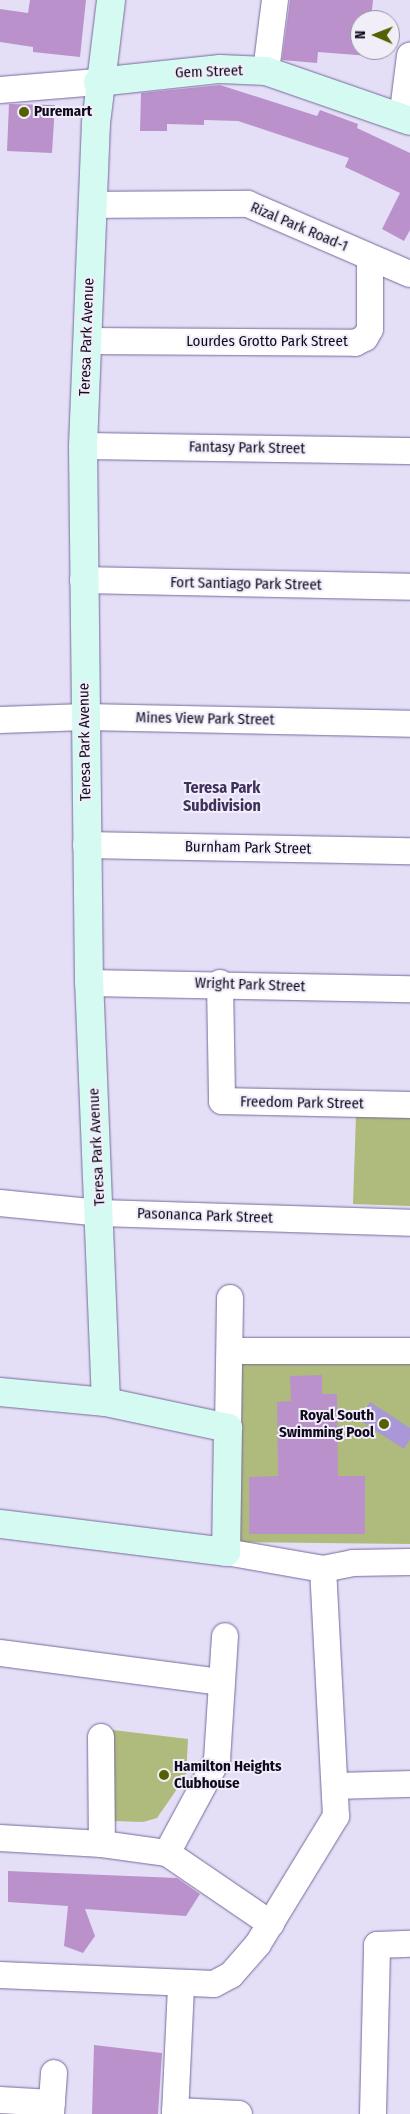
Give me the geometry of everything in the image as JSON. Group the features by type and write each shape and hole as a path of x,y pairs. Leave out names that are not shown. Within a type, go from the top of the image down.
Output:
{"street":[{"name":"Teresa Park Avenue","path":"106,1402 100,1213 89,983 83,446 98,82 111,0"},
{"path":"266,71 275,0"},
{"path":"406,120 410,56"},
{"name":"Gem Street","path":"0,90 220,69 266,71 406,120"},
{"name":"Rizal Park Road-1","path":"93,206 248,204 410,274"},
{"name":"Lourdes Grotto Park Street","path":"87,341 355,343 365,338 370,329 370,258"},
{"name":"Fantasy Park Street","path":"83,446 410,451"},
{"name":"Fort Santiago Park Street","path":"83,580 410,587"},
{"name":"Mines View Park Street","path":"0,720 85,717 410,724"},
{"name":"Burnham Park Street","path":"86,845 410,851"},
{"name":"Wright Park Street","path":"89,983 220,983 410,989"},
{"name":"Freedom Park Street","path":"220,983 222,1101 410,1105"},
{"name":"Pasonanca Park Street","path":"0,1203 100,1213 410,1223"},
{"path":"226,1552 230,1298"},
{"path":"230,1351 410,1351"},
{"path":"0,1392 106,1402 228,1428"},
{"path":"0,1524 226,1552 323,1569 353,1563 410,1562"},
{"path":"0,1975 181,1985 223,1982 272,1924 336,1816 338,1786 323,1569"},
{"path":"167,1853 216,1760 220,1682 225,1636"},
{"path":"0,1653 220,1682"},
{"path":"101,1737 102,1844"},
{"path":"338,1786 410,1784"},
{"path":"0,1838 102,1844 167,1853 272,1924"},
{"path":"372,2114 377,1945 410,1944"},
{"path":"181,1985 175,2112 239,2114"},
{"path":"0,2100 52,2109 54,2073"}],"green space":[{"path":"356,1115 410,1117 410,1206 353,1204"},
{"path":"410,1361 410,1544 238,1542 241,1364"},
{"path":"113,1730 188,1739 186,1776 157,1818 143,1822 114,1821 109,1815"}],"shaded area":[{"name":"Royal South Swimming Pool","path":"370,1402 410,1428 410,1439 404,1449 359,1420"}],"building":[{"path":"30,0 86,0 80,57 33,52 33,47 0,42 0,9 28,13"},
{"path":"290,0 373,0 372,10 350,10 350,55 318,52 317,63 282,60"},
{"path":"220,85 317,116 320,110 358,124 357,128 410,153 410,230 404,241 382,229 400,193 345,167 349,158 238,121 204,120 204,125 167,124 167,131 140,131 141,93"},
{"path":"9,104 55,105 52,153 7,151"},
{"path":"322,1375 322,1394 337,1394 338,1476 365,1476 365,1534 249,1534 249,1477 278,1476 277,1402 291,1401 290,1376"},
{"path":"8,1871 177,1878 200,1894 186,1916 85,1909 95,1936 83,1953 64,1946 68,1906 8,1902"},
{"path":"94,2045 162,2053 158,2114 92,2114"}],"place":[{"name":"Puremart","path":"24,112"},
{"name":"Royal South Swimming Pool","path":"384,1424"},
{"name":"Hamilton Heights Clubhouse","path":"164,1775"}],"district":[{"name":"Teresa Park Subdivision","path":"222,797"}]}
